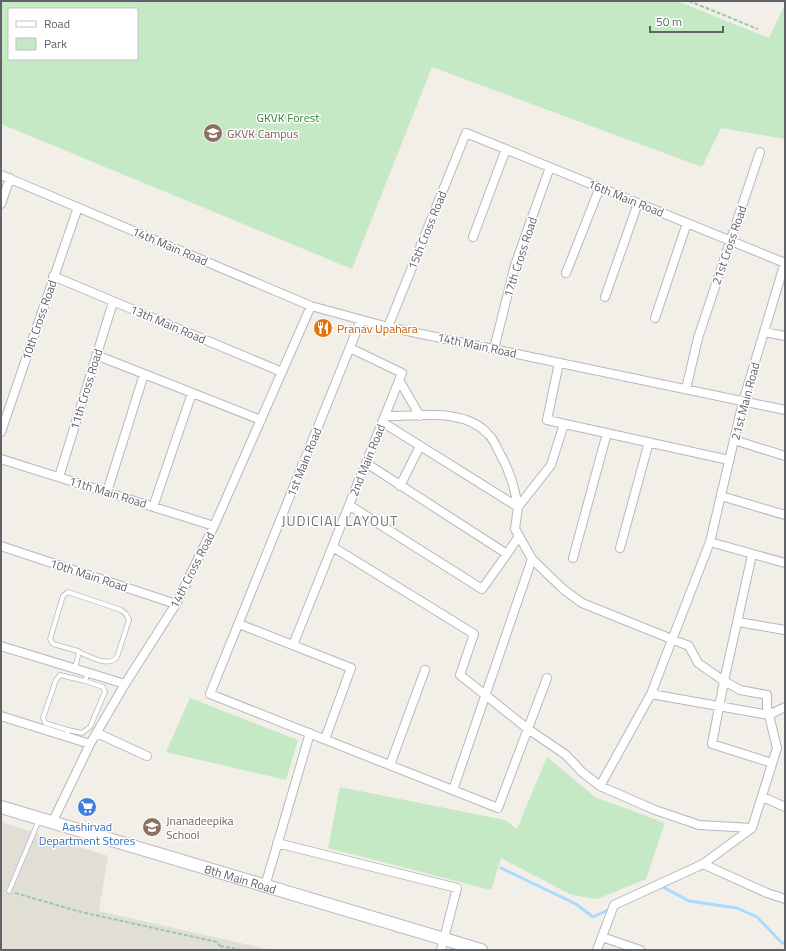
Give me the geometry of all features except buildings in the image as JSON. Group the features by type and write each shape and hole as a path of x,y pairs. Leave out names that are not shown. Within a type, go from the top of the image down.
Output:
{"street":[{"name":"16th Main Road","path":"466,133 785,263"},
{"name":"15th Cross Road","path":"388,327 466,133"},
{"path":"473,237 506,149"},
{"name":"21st Cross Road","path":"686,389 698,338 760,152"},
{"name":"17th Cross Road","path":"494,349 515,265 550,167"},
{"name":"14th Main Road","path":"1,175 311,306 388,327 785,410"},
{"path":"1,204 10,178"},
{"path":"566,273 600,187"},
{"path":"605,297 638,203"},
{"name":"10th Cross Road","path":"1,432 53,276 78,207"},
{"path":"655,318 687,223"},
{"name":"21st Main Road","path":"600,786 651,694 710,542 743,402 785,263"},
{"name":"13th Main Road","path":"53,276 282,372"},
{"name":"11th Cross Road","path":"59,477 113,302"},
{"name":"14th Cross Road","path":"52,823 90,744 125,684 176,604 214,526 311,306"},
{"name":"1st Main Road","path":"310,733 210,694 361,320"},
{"path":"764,332 785,336"},
{"path":"350,348 402,373 399,380 420,416"},
{"path":"96,355 261,420"},
{"path":"559,363 547,420 730,460"},
{"path":"107,492 144,374"},
{"name":"2nd Main Road","path":"293,645 399,380"},
{"path":"153,507 192,393"},
{"path":"383,419 420,416 451,416 473,422 488,434 514,483 518,507 515,529 532,558 563,589 582,603 689,646 698,664 724,681 740,690 766,695 767,707 777,748 763,797 752,828 703,864 614,905 597,950"},
{"path":"383,419 420,446 518,507"},
{"path":"518,507 551,465 564,424"},
{"path":"572,558 607,433"},
{"path":"734,440 785,456"},
{"path":"620,548 649,442"},
{"path":"400,486 420,446"},
{"name":"11th Main Road","path":"1,459 214,526"},
{"path":"366,463 507,554"},
{"path":"721,496 785,515"},
{"path":"349,505 482,589 519,536"},
{"path":"710,542 752,555 785,562"},
{"name":"10th Main Road","path":"1,546 176,604"},
{"path":"333,547 474,634 460,675 485,693 528,729 566,755 582,772 600,786 656,810 699,825 752,828"},
{"path":"752,555 724,681 712,744 772,763"},
{"path":"453,790 532,558"},
{"path":"738,622 785,630"},
{"path":"238,624 351,668 325,739"},
{"path":"1,646 125,684"},
{"path":"390,765 425,670"},
{"path":"264,886 310,733 498,808 547,678"},
{"path":"651,694 769,716 785,707"},
{"path":"1,716 67,733 90,744"},
{"path":"97,733 147,756"},
{"path":"763,797 785,807"},
{"name":"8th Main Road","path":"1,807 264,886 442,944 481,950"},
{"path":"278,843 457,888 442,944"},
{"path":"703,864 767,893 785,899"},
{"path":"602,937 640,950"}],"lane":[{"path":"68,592 122,610 129,620 117,657 114,661 108,662 79,652 53,644 50,639 63,596 68,592"},
{"path":"75,669 79,652"},
{"path":"85,681 88,673"},
{"path":"60,675 85,681 103,687 105,692 89,729 82,733 67,733 45,723 43,718 56,680 60,675"},
{"path":"9,891 39,819"}],"path":[{"path":"689,1 758,29"},
{"path":"9,891 81,912 217,942 220,946 242,950"}],"shaded area":[{"path":"1,822 108,856 99,911 272,950 1,950"}],"green space":[{"name":"GKVK Forest","path":"1,1 677,1 769,38 785,4 785,139 721,128 702,167 432,67 352,269 1,124"},
{"path":"190,698 298,740 286,780 166,752"},
{"path":"547,757 595,797 665,823 646,879 597,899 572,895 501,858 491,890 328,848 340,787 505,820 517,829"}],"waterway":[{"path":"501,868 576,904 593,917 610,909"},
{"path":"661,886 689,901 737,908 757,917 781,942 785,944"}],"place":[{"name":"GKVK Campus","path":"213,133"},
{"name":"Pranav Upahara","path":"323,328"},
{"name":"Aashirvad Department Stores","path":"87,807"},
{"name":"Jnanadeepika School","path":"152,827"}],"district":[{"name":"JUDICIAL LAYOUT","path":"340,520"}]}
